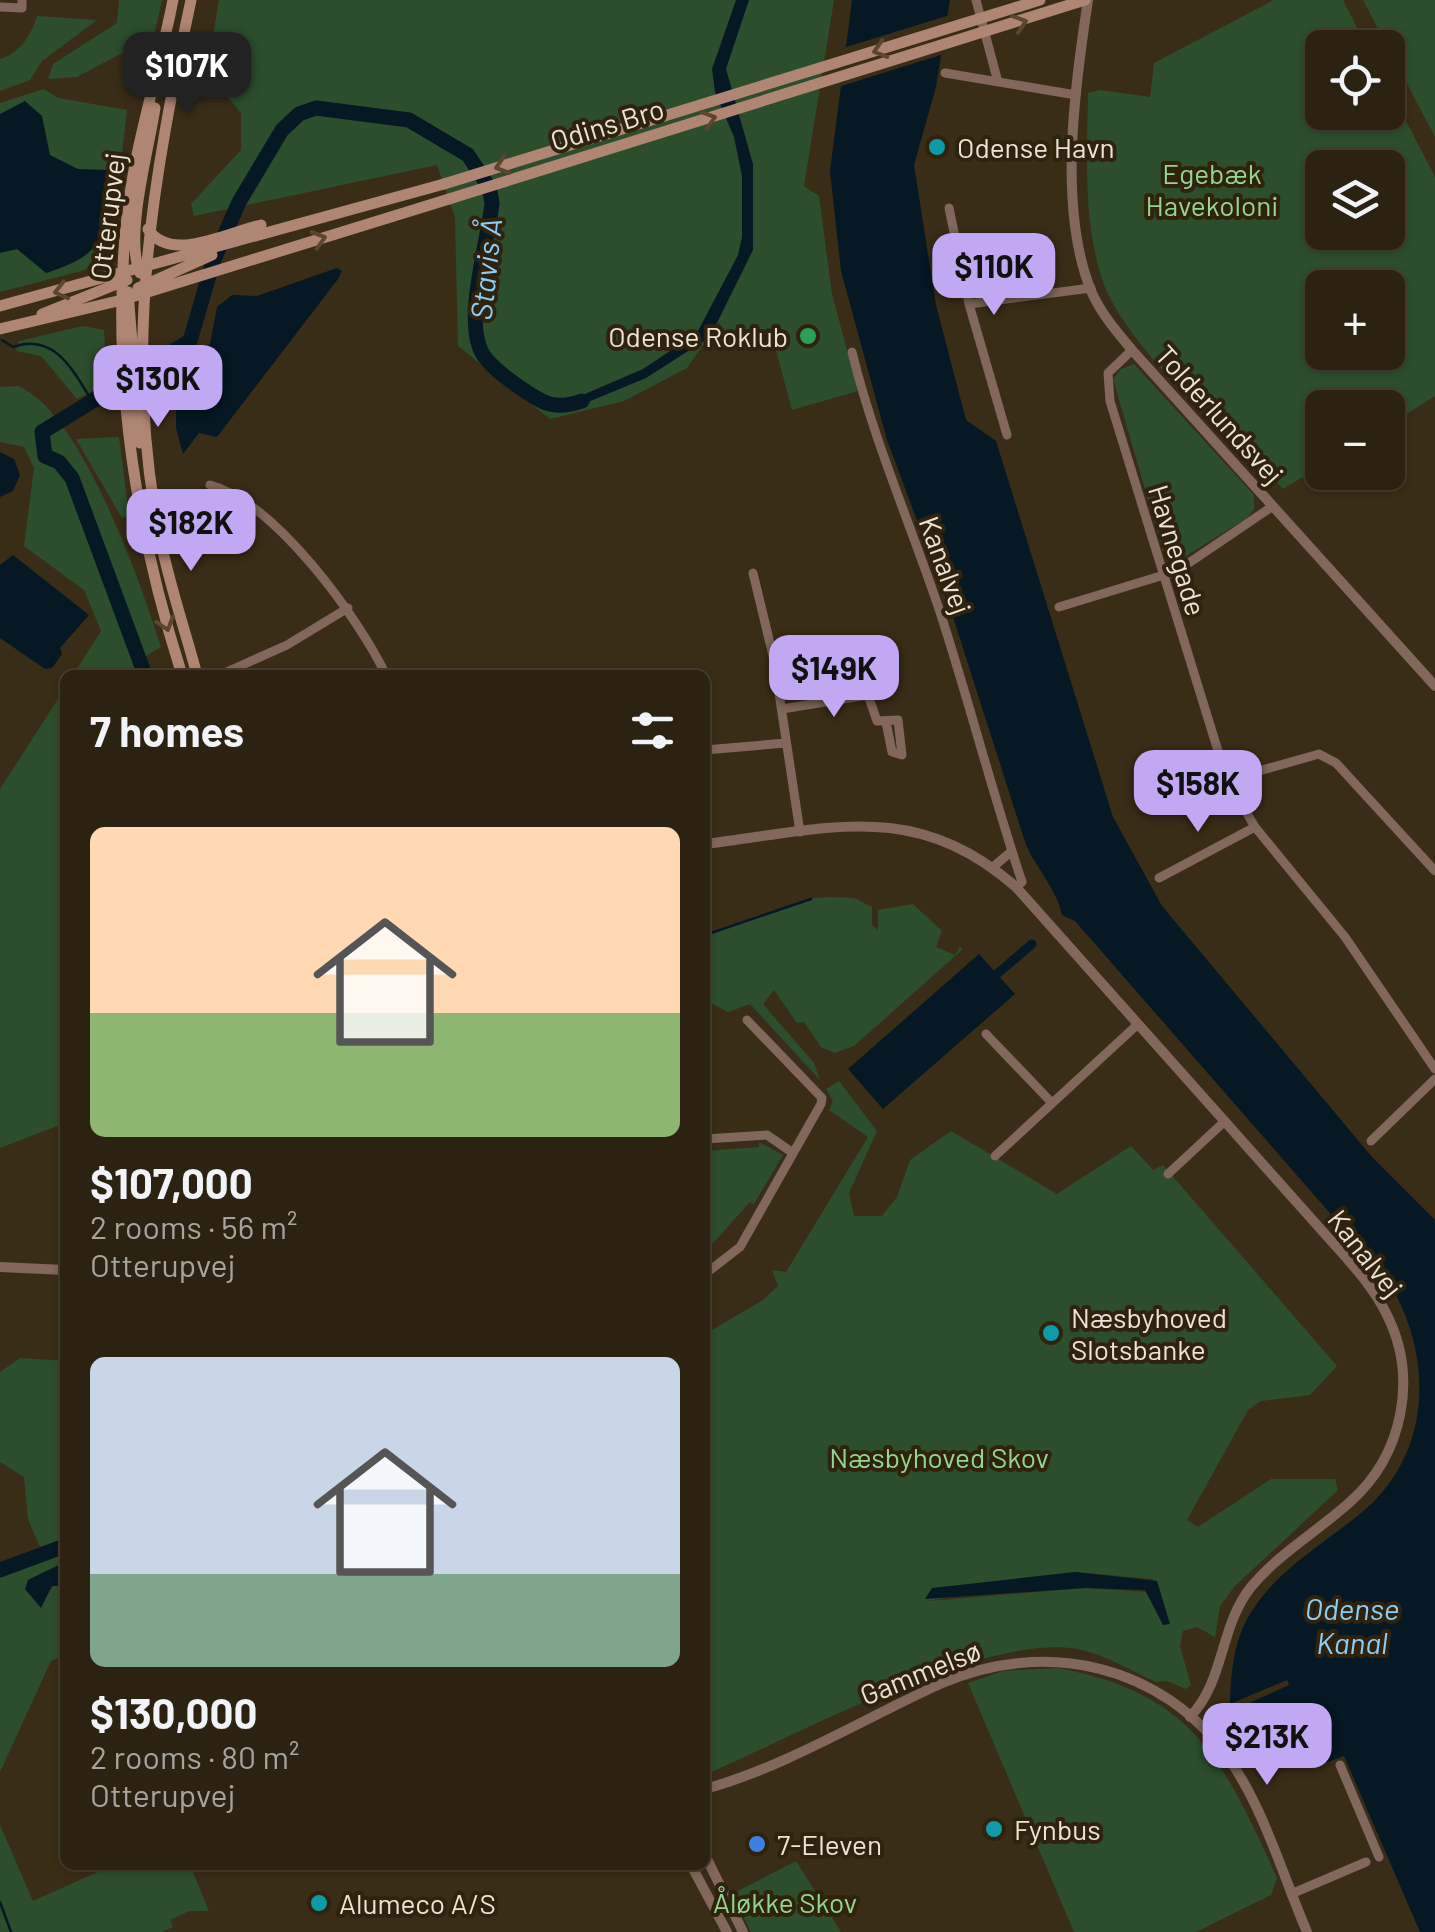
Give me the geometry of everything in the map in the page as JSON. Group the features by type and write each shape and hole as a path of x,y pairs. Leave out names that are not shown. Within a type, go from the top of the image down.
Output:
{"main road":[{"name":"Otterupvej","path":"173,0 134,172 132,366 143,532 181,670"},
{"name":"Otterupvej","path":"191,0 146,245 132,284 132,366 158,528 196,670"},
{"name":"Odins Bro","path":"236,239 444,184 1040,0"},
{"name":"Odins Bro","path":"132,284 190,278 226,268 1086,0"},
{"path":"0,329 132,284 206,249 344,211"},
{"path":"148,229 153,238 172,246 206,249 236,239"},
{"path":"0,306 132,284"}],"street":[{"path":"0,7 22,8 22,0"},
{"path":"976,0 998,82"},
{"path":"1086,0 1076,95 1077,230 1091,288 1102,311 1132,350"},
{"path":"945,73 1076,95"},
{"path":"949,208 970,304 1008,435"},
{"path":"970,304 1091,288"},
{"name":"Tolderlundsvej","path":"1132,350 1435,686"},
{"name":"Havnegade","path":"1132,350 1108,373 1106,383 1162,576 1228,780 1255,826 1345,937 1435,1069"},
{"name":"Kanalvej","path":"852,352 876,442 939,610 1022,882 1016,887 1379,1300 1400,1351 1403,1394 1397,1430 1381,1466 1352,1501 1272,1566 1248,1592 1229,1624 1209,1696 1190,1718"},
{"path":"210,485 250,506 326,578 383,670"},
{"path":"1059,607 1177,571 1272,506"},
{"path":"752,574 782,708 800,832"},
{"path":"231,670 287,645 348,608"},
{"path":"782,708 868,695 877,721 886,722"},
{"path":"710,750 786,743"},
{"path":"1228,780 1319,754 1336,763 1435,872"},
{"path":"710,843 870,823 900,827 954,845 992,866 1016,887"},
{"path":"1159,878 1255,826"},
{"path":"992,866 1012,851"},
{"path":"710,1270 740,1247 822,1098 747,1020"},
{"path":"995,1156 1138,1024"},
{"path":"986,1034 1052,1103"},
{"path":"1371,1142 1435,1080"},
{"path":"1168,1174 1225,1122"},
{"path":"710,1139 767,1135 793,1153"},
{"path":"0,1267 60,1270"},
{"name":"Gammelsø","path":"710,1793 954,1678 1010,1662 1062,1660 1112,1670 1151,1688 1190,1718 1238,1774 1307,1932"},
{"path":"1340,1765 1379,1857"},
{"name":"Gammelsø","path":"710,1787 718,1786"},
{"path":"1291,1894 1366,1862"},
{"path":"710,1865 743,1932"},
{"path":"694,1870 727,1932"},
{"path":"706,1870 721,1888"}],"green space":[{"path":"119,0 162,0 154,36 77,77 48,79 53,64 117,23"},
{"path":"219,0 834,0 804,186 819,196 832,294 858,391 792,410 770,328 726,338 719,322 687,368 624,401 550,419 458,346 455,217 437,165 194,216 191,204 241,150 241,113 221,85 213,61"},
{"name":"Egebæk Havekoloni","path":"1274,0 1343,0 1358,30 1305,30 1305,130 1405,130 1405,119 1435,177 1435,396 1405,415 1405,390 1305,390 1305,475 1283,489 1262,467 1258,472 1147,352 1111,300 1101,276 1089,208 1088,93 1100,90 1150,97 1154,63"},
{"path":"1363,0 1435,0 1435,137 1405,80 1405,30 1379,30"},
{"path":"37,16 97,20 42,61 30,80 0,91 0,59 24,42"},
{"path":"44,89 58,98 127,110 112,241 85,270 0,292 0,103"},
{"path":"83,326 104,330 107,384 77,399 41,356 16,351 19,341"},
{"path":"1134,364 1254,495 1254,509 1247,518 1176,562 1165,558 1113,379 1121,369"},
{"path":"18,386 41,402 64,428 106,502 161,647 139,660 143,670 76,670 101,631 84,590 24,546 34,468 24,447 0,442 0,387"},
{"path":"119,437 129,515 122,518 76,439"},
{"path":"60,696 60,1125 0,1148 0,789"},
{"path":"813,898 854,898 872,907 872,925 878,930 878,910 913,904 942,931 936,947 955,955 960,946 962,950 854,1046 835,1053 821,1047 804,1022 797,1023 774,990 763,1004 814,1063 820,1080 750,1004 728,1012 710,1003 710,933"},
{"name":"Næsbyhoved Skov","path":"839,1081 877,1131 849,1193 854,1216 882,1216 897,1197 910,1160 951,1131 1057,1194 1131,1146 1153,1170 1163,1165 1337,1366 1310,1395 1261,1401 1248,1410 1187,1520 1198,1527 1271,1479 1335,1479 1338,1490 1235,1586 1220,1606 1215,1637 1197,1627 1183,1631 1180,1646 1191,1685 1186,1689 1167,1681 1156,1682 1078,1649 1038,1648 992,1656 890,1691 710,1773 710,1331 763,1300 778,1286 772,1270 786,1272 868,1137 829,1110 833,1101 826,1089","holes":["1075,1572 1153,1579 1148,1592 1085,1588 929,1601"]},
{"path":"759,1142 783,1155 754,1204 750,1202 710,1246 710,1151 759,1147"},
{"path":"20,1358 60,1361 60,1541 40,1547 28,1519 24,1477 0,1462 0,1372"},
{"path":"60,1553 60,1564 28,1580 48,1593 55,1584 60,1585 60,1657 51,1661 0,1772 0,1575"},
{"path":"1057,1668 1104,1679 1142,1695 1173,1714 1199,1738 1240,1800 1277,1878 1271,1895 1196,1932 1074,1932 968,1683 1003,1671"},
{"path":"0,1825 33,1901 102,1870 192,1870 209,1911 189,1911 170,1920 173,1927 162,1932 0,1932"},
{"name":"Åløkke Skov","path":"796,1861 841,1932 751,1932 732,1894"}],"water":[{"path":"736,0 749,0 726,69 753,164 753,250 710,337 646,378 564,412 564,403 643,369 697,333 738,255 742,237 742,176 734,137 715,92 712,69"},
{"name":"Odense Kanal","path":"852,0 950,0 936,87 914,165 936,305 966,420 996,441 1113,817 1162,906 1372,1157 1435,1220 1435,1932 1420,1932 1344,1756 1325,1763 1236,1724 1232,1711 1289,1685 1287,1680 1230,1704 1238,1642 1254,1608 1278,1579 1369,1506 1391,1481 1406,1454 1419,1394 1411,1332 1384,1275 1075,921 1062,915 1026,845 953,617 887,440 841,271 830,171"},
{"path":"25,101 42,116 50,155 78,169 108,170 104,225 94,248 46,273 17,249 0,253 0,114"},
{"path":"337,268 342,271 338,279 217,437 199,433 183,454 176,428 176,389 210,344 217,307 232,295 257,296"},
{"path":"0,452 14,459 20,475 13,491 0,497"},
{"path":"13,555 89,615 60,648 62,654 52,668 45,669 0,638 0,565"},
{"path":"979,954 1015,994 883,1109 848,1069"},
{"path":"60,1564 60,1586 52,1586 41,1608 25,1589 28,1580"},
{"path":"1075,1572 1157,1581 1170,1624 1163,1625 1145,1590 1085,1588 925,1599 932,1588"}],"pier":[{"path":"953,14 947,53 835,88 840,49"}],"waterway":[{"name":"Stavis Å","path":"143,670 72,478 59,462 45,456 42,432 190,341 213,262 239,202 282,130 299,114 316,108 409,120 468,155 489,187 492,203 476,304 475,324 484,356 505,377 542,401 556,405 582,401"},
{"path":"2,340 13,347 27,344 51,349 69,366 92,401"},
{"path":"710,933 811,899"},
{"path":"997,974 1032,944"},
{"name":"Stavis Å","path":"0,1570 60,1548"},
{"path":"0,1902 11,1932"}],"place":[{"name":"Odense Havn","path":"937,147"},
{"name":"Odense Roklub","path":"808,336"},
{"name":"Næsbyhoved Slotsbanke","path":"1051,1333"},
{"name":"Fynbus","path":"994,1829"},
{"name":"7-Eleven","path":"757,1844"},
{"name":"Alumeco A/S","path":"319,1903"}]}
